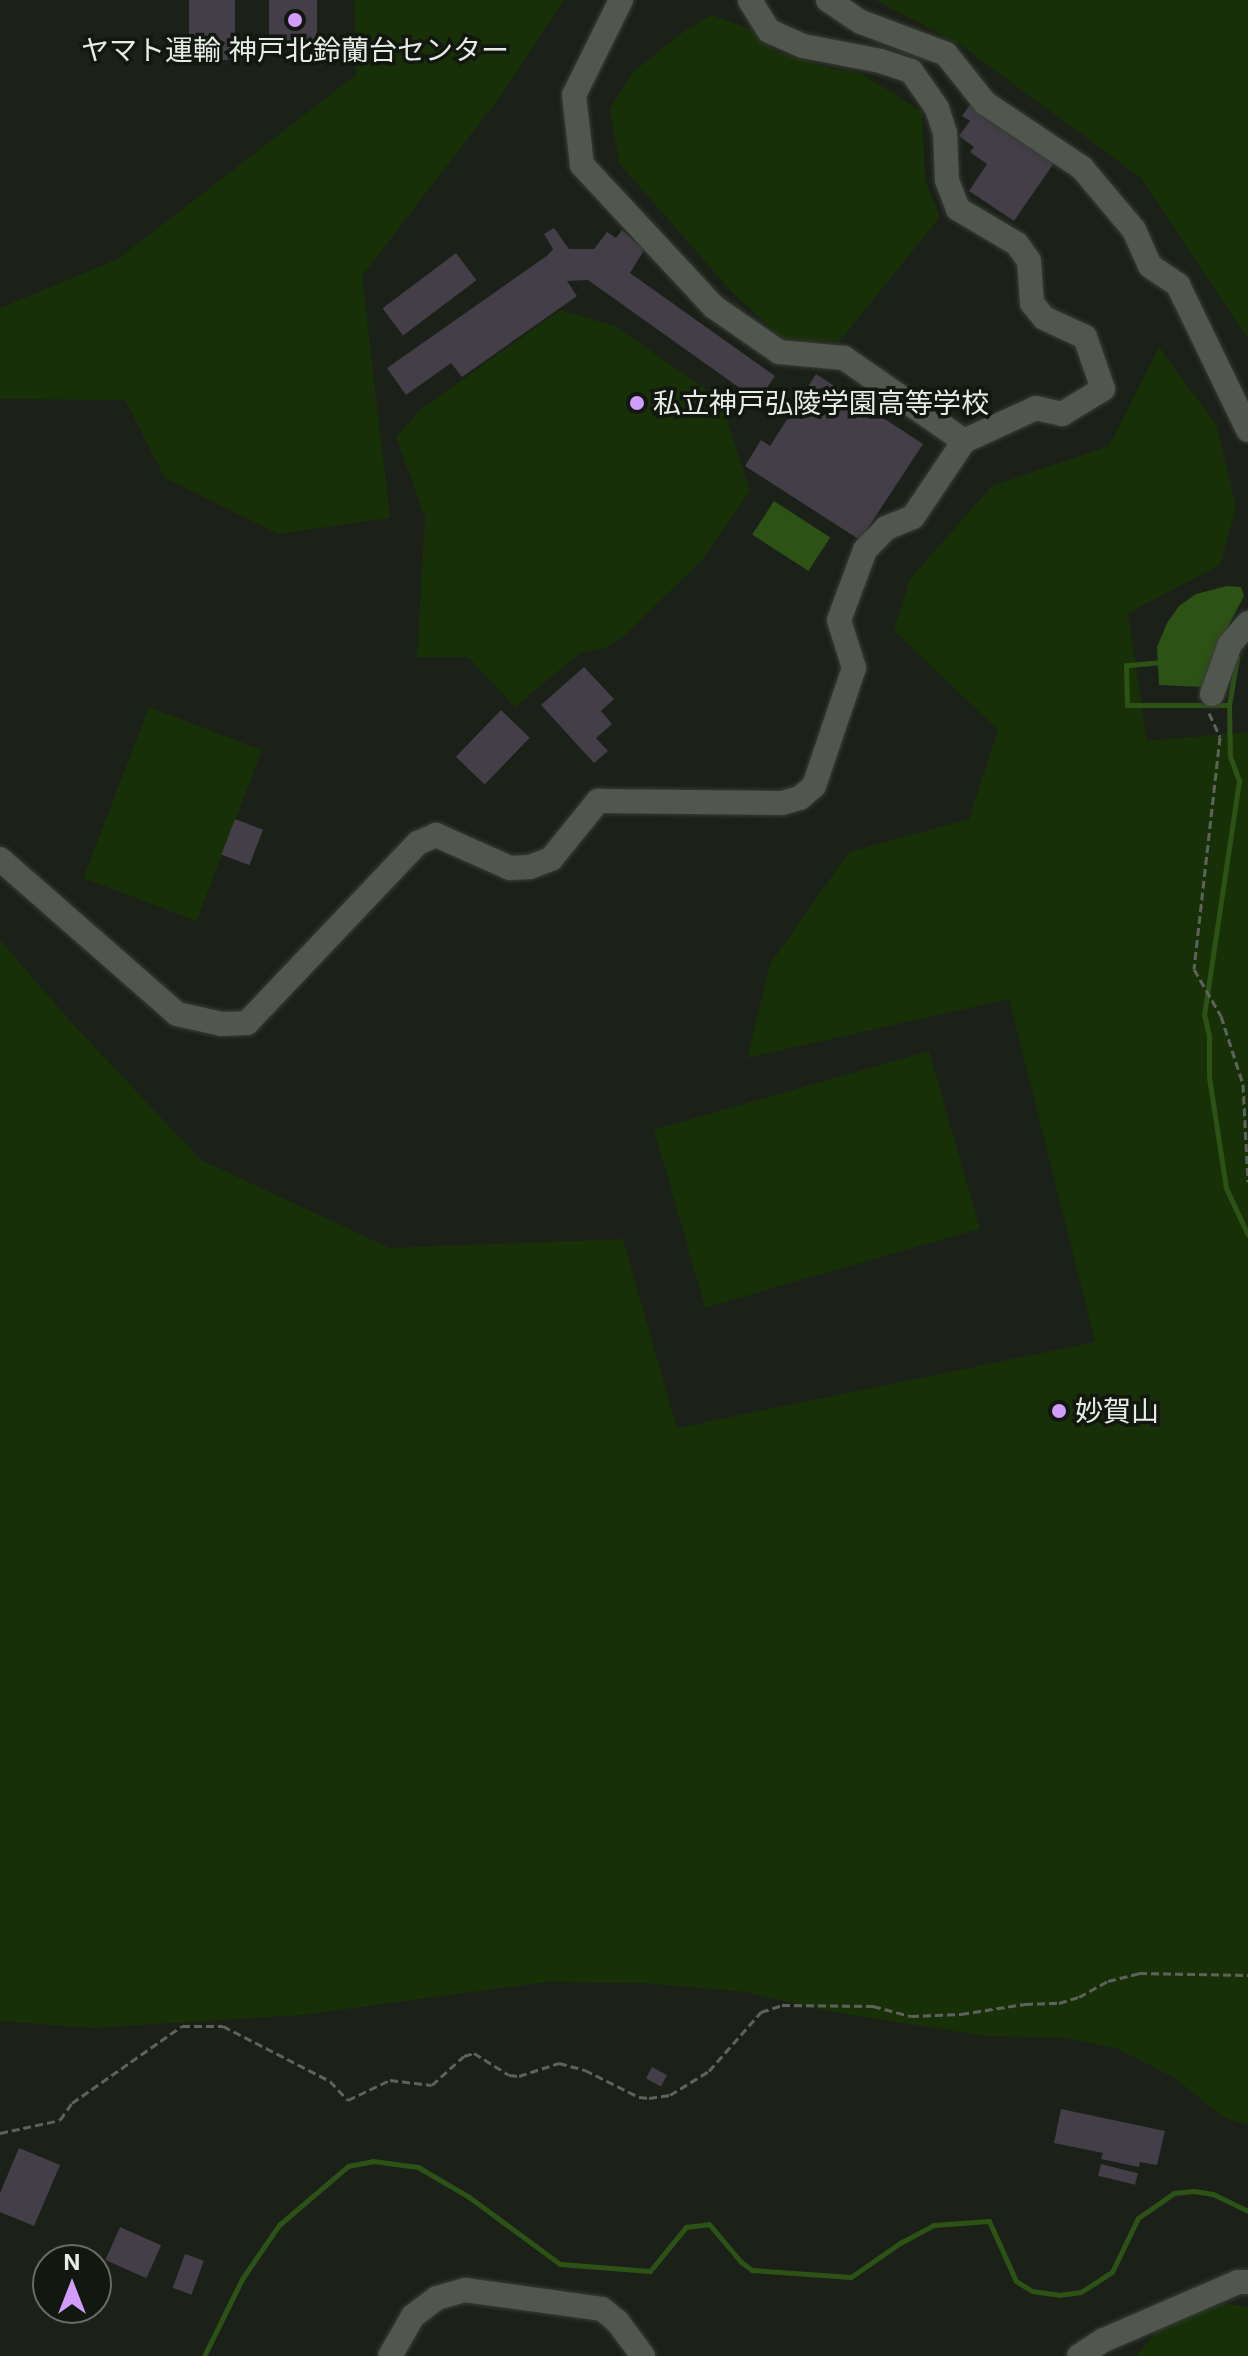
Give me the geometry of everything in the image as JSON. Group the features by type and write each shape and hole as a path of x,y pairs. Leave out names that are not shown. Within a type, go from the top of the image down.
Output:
{"street":[{"path":"621,0 574,95 582,165 714,307 779,352 844,358 964,441"},
{"path":"0,859 177,1014 222,1024 247,1023 418,843 436,835 510,868 530,867 551,859 598,801 782,803 800,798 814,786 854,668 839,620 865,550 886,528 913,517 964,441 1036,408 1062,414 1103,389 1085,337 1044,318 1032,303 1029,261 1017,244 958,209 947,180 945,133 937,108 911,71 881,61 803,46 769,31 750,0"},
{"path":"828,0 861,22 946,54 985,103 1082,168 1134,230 1150,266 1178,285 1248,430"},
{"path":"1212,694 1230,644 1248,623"},
{"path":"1079,2356 1104,2340 1238,2282 1248,2282"},
{"path":"390,2356 413,2316 437,2298 465,2290 602,2309 617,2321 643,2356"}],"path":[{"path":"1212,694 1209,716 1220,737 1194,969 1221,1016 1243,1084 1248,1182"},
{"path":"0,2133 60,2120 72,2103 182,2026 223,2026 330,2081 348,2100 390,2080 432,2085 464,2056 474,2053 509,2075 519,2076 559,2063 585,2070 639,2097 670,2095 709,2071 761,2012 782,2005 873,2006 911,2016 961,2014 1025,2004 1059,2003 1079,1997 1108,1981 1139,1973 1248,1975"}],"shaded area":[{"path":"354,0 564,0 499,98 362,276 390,518 278,534 165,478 125,400 0,399 0,308 118,259 356,75"},
{"path":"876,0 1248,0 1248,339 1141,178 962,46"},
{"path":"712,15 752,30 777,52 833,69 859,72 922,112 925,179 940,217 839,342 783,339 731,291 619,163 610,109 633,72 683,32"},
{"path":"560,310 615,326 720,399 750,491 702,560 624,636 605,648 580,653 515,707 468,657 417,657 425,517 396,437 420,410"},
{"path":"1159,347 1217,426 1236,508 1220,565 1128,613 1147,741 1248,732 1248,2125 1223,2117 1175,2078 1118,2049 1068,2038 985,2036 828,2011 745,1992 642,1983 546,1982 302,2015 92,2028 0,2021 0,940 71,1022 201,1160 390,1248 623,1239 677,1428 1095,1342 1009,999 747,1058 770,964 849,852 969,819 998,730 894,630 910,579 992,486 1109,446"},
{"path":"774,501 830,537 808,571 752,535"},
{"path":"1227,586 1241,587 1244,596 1214,653 1202,687 1159,685 1157,647 1167,623 1179,606 1196,594"},
{"path":"149,707 262,750 196,921 83,878"},
{"path":"929,1051 980,1229 705,1308 654,1130"},
{"path":"1225,2303 1248,2307 1248,2356 1136,2356 1159,2328"}],"building":[{"path":"189,0 235,0 235,60 189,60"},
{"name":"ヤマト運輸 神戸北鈴蘭台センター","path":"269,0 317,0 317,44 269,44"},
{"path":"971,103 1056,160 1014,221 969,191 987,164 970,152 974,147 959,136 970,121 962,116"},
{"path":"554,228 569,249 594,249 607,232 616,238 622,230 644,250 630,273 775,376 758,401 588,280 567,281 577,296 462,377 451,363 406,395 387,368 548,255 553,249 544,234"},
{"path":"456,253 476,280 403,336 383,308"},
{"path":"816,374 923,444 860,540 745,466 761,440 770,446"},
{"path":"584,667 614,699 601,711 612,724 596,738 608,751 594,763 541,705"},
{"path":"501,710 530,738 485,785 456,757"},
{"path":"235,819 263,830 249,865 221,854"},
{"path":"652,2067 667,2075 661,2086 646,2078"},
{"path":"1061,2109 1165,2131 1157,2165 1140,2162 1139,2167 1101,2159 1103,2153 1054,2143"},
{"path":"19,2148 60,2165 34,2226 0,2212 0,2193"},
{"path":"1101,2164 1138,2173 1135,2185 1098,2176"},
{"path":"120,2227 161,2245 146,2278 112,2263 112,2245"},
{"path":"185,2254 204,2261 191,2295 173,2288"}],"waterway":[{"path":"1229,705 1237,658"},
{"path":"1162,662 1126,665 1127,705 1229,705 1230,756 1239,781 1204,1014 1209,1036 1209,1077 1226,1188 1248,1235"},
{"path":"204,2356 242,2279 279,2225 348,2166 373,2161 418,2167 469,2197 560,2264 650,2271 686,2227 709,2224 741,2262 752,2270 851,2277 900,2243 934,2225 989,2221 1016,2281 1032,2291 1059,2295 1081,2292 1112,2272 1138,2218 1174,2193 1194,2191 1213,2194 1248,2211"}],"place":[{"name":"ヤマト運輸 神戸北鈴蘭台センター","path":"295,20"},
{"name":"私立神戸弘陵学園高等学校","path":"637,403"},
{"name":"妙賀山","path":"1059,1411"}]}
